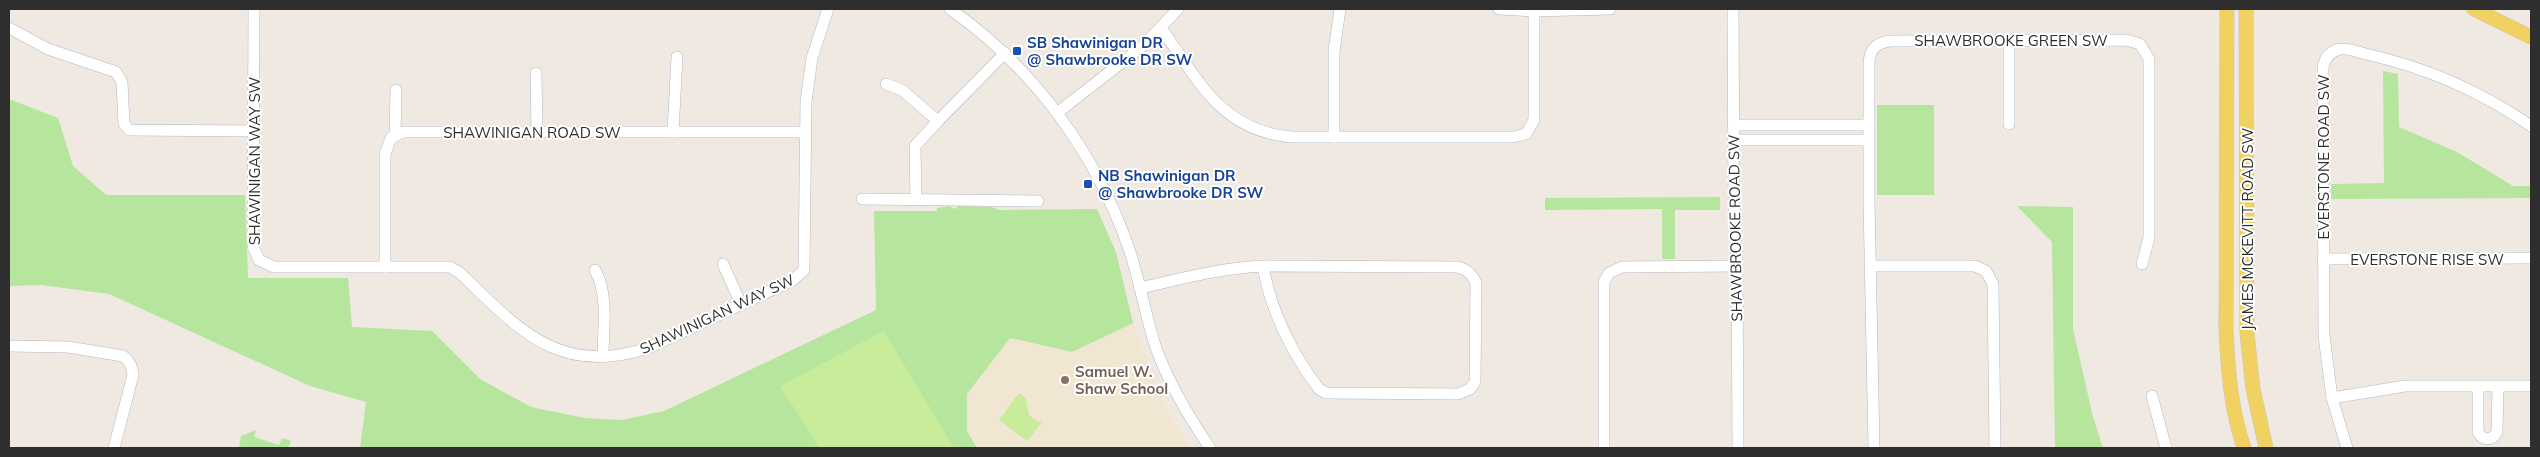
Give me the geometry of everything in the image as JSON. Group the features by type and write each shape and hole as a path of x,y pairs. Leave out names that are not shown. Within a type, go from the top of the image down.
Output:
{"main road":[{"name":"JAMES MCKEVITT ROAD SW","path":"2227,9 2226,331 2228,371 2234,413 2244,448"},
{"name":"JAMES MCKEVITT ROAD SW","path":"2246,9 2248,333 2253,390 2266,448"},
{"path":"2246,32 2251,9"},
{"path":"2474,9 2531,37"}],"street":[{"name":"SHAWINIGAN WAY SW","path":"254,9 253,246 259,260 264,264 274,267 454,269 511,322 531,337 565,352 603,357 623,355 648,348 793,280 804,270 806,102 812,58 828,9"},
{"path":"950,9 1005,53 1057,113 1075,137 1104,189 1129,249 1157,349 1168,377 1184,409 1210,448"},
{"path":"1057,113 1127,59 1178,9"},
{"path":"1334,137 1334,51 1340,9"},
{"path":"1499,9 1534,11 1610,9"},
{"name":"SHAWBROOKE ROAD SW","path":"1733,9 1733,140 1738,266 1738,448"},
{"path":"1160,28 1206,94 1239,122 1264,132 1281,136 1513,137 1526,134 1534,120 1534,11"},
{"path":"9,28 48,49 116,72 120,77 123,88 124,124 129,130 254,132"},
{"path":"2009,40 2009,124"},
{"name":"SHAWBROOKE GREEN SW","path":"1868,125 1868,64 1870,53 1877,44 1890,41 2009,40 2130,40 2140,44 2148,53 2150,238 2142,264"},
{"name":"EVERSTONE ROAD SW","path":"2347,448 2332,398 2324,336 2323,67 2325,59 2331,53 2345,49 2425,72 2487,100 2531,126"},
{"path":"916,200 915,146 1005,53"},
{"path":"673,132 677,58"},
{"path":"536,73 537,132"},
{"path":"886,84 902,90 938,121"},
{"path":"384,267 384,154 387,144 396,135 396,90"},
{"path":"1733,125 1868,125 1874,448"},
{"name":"SHAWINIGAN ROAD SW","path":"396,135 403,132 805,132"},
{"path":"1733,140 1868,140"},
{"path":"862,199 1038,201"},
{"name":"EVERSTONE RISE SW","path":"2323,259 2531,258"},
{"path":"723,264 742,304"},
{"path":"1140,288 1208,273 1263,266 1464,268 1470,272 1476,283 1475,382 1470,389 1458,394 1326,393 1314,382 1291,348 1275,314 1263,266"},
{"path":"1604,448 1604,282 1609,273 1622,267 1738,266"},
{"path":"1871,266 1975,266 1983,268 1989,274 1993,284 1995,448"},
{"path":"596,270 603,299 603,357"},
{"path":"9,346 68,347 122,356 128,360 133,375 114,448"},
{"path":"2332,398 2377,388 2405,386 2531,386"},
{"path":"2478,386 2478,432 2482,437 2488,439 2494,437 2497,432 2498,386"},
{"path":"2152,396 2166,448"}],"shaded area":[{"name":"Samuel W. Shaw School","path":"1133,323 1161,399 1190,448 977,448 967,431 967,394 1010,338 1072,352"}],"green space":[{"path":"2383,71 2398,74 2399,127 2457,152 2513,186 2531,186 2531,198 2331,199 2331,184 2384,183"},
{"path":"9,99 58,118 73,166 106,195 245,195 248,278 348,278 352,327 432,331 480,379 531,407 585,418 621,420 664,411 876,310 874,211 937,211 937,208 949,206 955,209 958,206 992,207 999,210 1097,209 1116,252 1133,323 1072,352 1010,338 967,394 967,431 977,448 360,448 366,402 310,386 109,294 41,285 9,286"},
{"path":"1877,105 1934,105 1934,195 1877,195"},
{"path":"1720,197 1720,210 1675,210 1675,259 1662,259 1662,209 1545,210 1545,198"},
{"path":"2017,206 2073,207 2073,329 2092,413 2103,448 2055,448 2052,242"},
{"path":"884,331 954,448 820,448 780,386"},
{"path":"1019,393 1026,398 1029,415 1038,422 1042,422 1027,441 999,420"},
{"path":"256,430 254,437 279,445 282,438 291,441 288,448 239,448 241,436"}],"place":[{"name":"SB Shawinigan DR @ Shawbrooke DR SW","path":"1017,51"},
{"name":"NB Shawinigan DR @ Shawbrooke DR SW","path":"1088,184"},
{"name":"Samuel W. Shaw School","path":"1065,380"}]}
